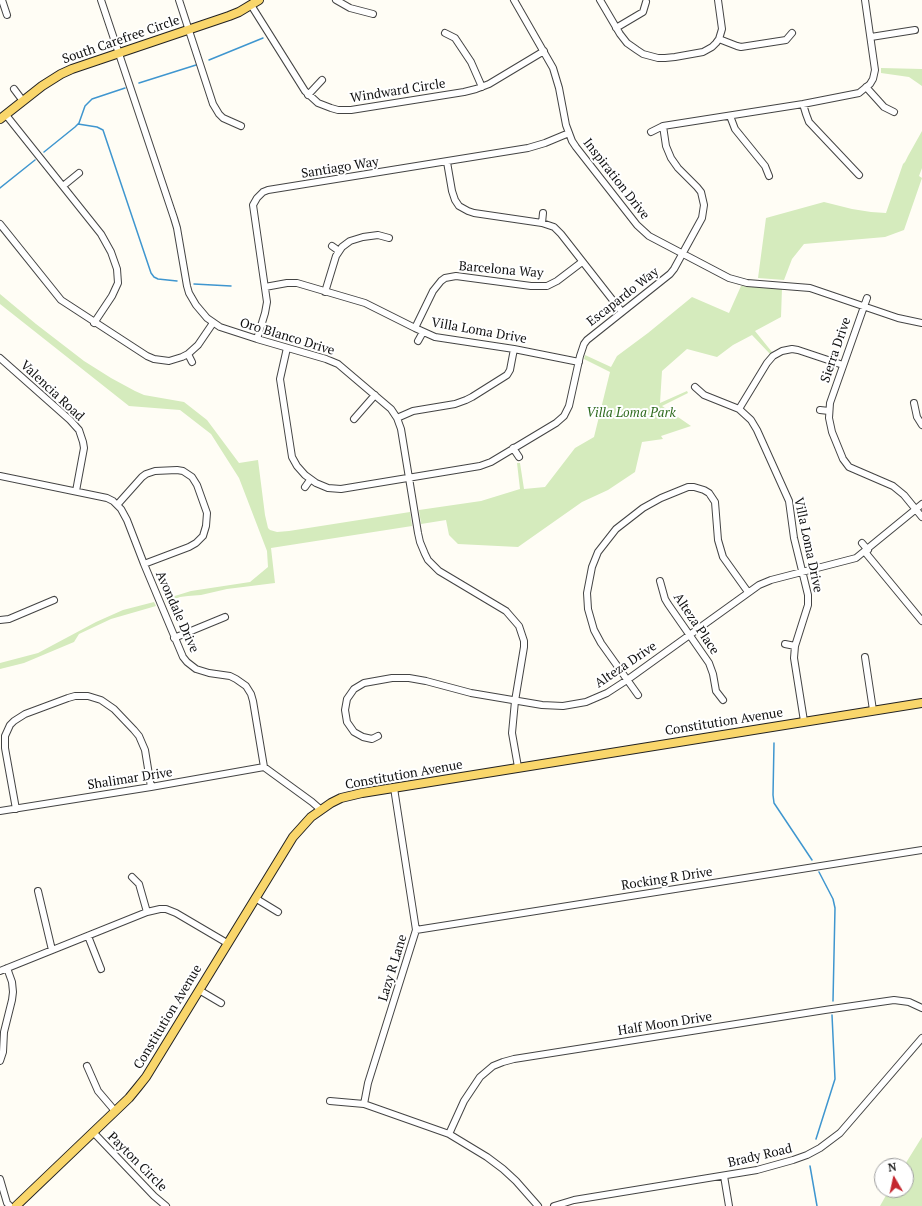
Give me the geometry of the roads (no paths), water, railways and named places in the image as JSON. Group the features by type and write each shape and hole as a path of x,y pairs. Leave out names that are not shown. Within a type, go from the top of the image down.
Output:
{"main road":[{"name":"South Carefree Circle","path":"3,117 42,86 60,74 229,16 255,2"},
{"name":"Constitution Avenue","path":"16,1206 129,1098 146,1077 293,837 311,817 331,802 351,795 922,703"}],"street":[{"path":"2,0 7,15"},
{"name":"Oro Blanco Drive","path":"101,0 174,218 189,293 201,312 213,323 230,331 326,359 338,364 391,409 397,418 403,436 420,542 428,560 446,576 506,610 519,626 524,641 524,647 515,701 512,733 518,768"},
{"path":"179,0 216,109 224,118 241,126"},
{"path":"336,0 350,8 373,14"},
{"name":"Inspiration Drive","path":"514,0 553,68 558,83 564,119 576,147 637,225 649,236 729,278 747,282 810,288 902,319 922,323"},
{"path":"600,0 623,39 637,50 658,58 675,57 703,52 712,47 718,39 722,25 718,0"},
{"path":"650,132 663,126 859,94 873,80 875,70 865,0"},
{"name":"Windward Circle","path":"255,2 302,87 308,95 318,103 331,108 344,110 464,92 482,87 544,51"},
{"path":"616,28 643,12 646,2"},
{"path":"871,37 915,30"},
{"path":"445,33 455,38 471,62 482,87"},
{"path":"718,39 741,47 786,40 792,33"},
{"path":"632,57 637,50"},
{"path":"308,95 322,80"},
{"path":"866,88 884,107 894,112"},
{"path":"14,90 23,101"},
{"path":"803,104 809,122 859,176"},
{"path":"730,116 735,129 766,166 769,176"},
{"path":"3,117 63,186 105,240 117,269 118,283 116,289 94,322"},
{"name":"Escapardo Way","path":"287,348 280,379 291,452 297,466 310,480 322,486 334,489 480,466 491,462 556,424 564,416 569,406 582,350 588,340 665,279 674,269 702,218 704,205 701,192 678,168 671,158 666,146 663,126"},
{"name":"Santiago Way","path":"257,339 266,307 265,287 254,202 263,192 532,147 569,133"},
{"path":"447,162 452,191 459,206 474,213 542,223 557,230 622,312"},
{"path":"63,186 80,173"},
{"path":"454,212 459,206"},
{"path":"542,223 543,213"},
{"path":"0,224 66,304 139,352 154,359 169,361 188,354 198,345 213,323"},
{"path":"326,292 335,260 339,251 346,244 356,239 378,235 389,238"},
{"path":"332,246 339,251"},
{"name":"Barcelona Way","path":"415,328 437,285 441,281 451,276 548,289 582,262"},
{"name":"Villa Loma Drive","path":"265,287 297,283 365,303 435,337 514,349 579,362"},
{"name":"Sierra Drive","path":"867,298 832,396 829,411 833,439 845,463 854,469 893,486 904,496 922,517"},
{"path":"418,341 423,332"},
{"path":"397,418 408,412 455,404 472,397 506,375 510,370 514,349"},
{"path":"739,409 767,363 773,356 782,351 792,349 798,350 843,365"},
{"path":"188,354 192,362"},
{"name":"Valencia Road","path":"0,358 70,420 79,430 84,448 76,491"},
{"name":"Villa Loma Drive","path":"695,387 704,395 739,409 751,420 787,495 793,533 808,595 806,610 795,646 794,665 804,721"},
{"path":"354,419 375,395"},
{"path":"914,402 917,417 922,425"},
{"path":"820,410 829,411"},
{"path":"513,448 518,457"},
{"path":"0,476 107,498 117,504 142,477 155,471 183,471 192,477 197,485 207,514 203,536 196,543 144,564"},
{"path":"305,487 310,480"},
{"path":"638,695 597,636 589,616 587,598 590,576 598,552 616,529 643,508 661,498 682,489 694,487 704,490 709,493 715,502 718,540 723,556 748,592"},
{"name":"Avondale Drive","path":"117,504 127,520 183,657 196,669 208,673 230,676 241,682 249,690 253,701 264,767"},
{"name":"Alteza Drive","path":"378,736 372,739 367,739 357,735 350,727 346,716 346,704 350,693 359,685 370,681 392,678 416,679 469,693 549,706 570,705 593,700 627,680 748,592 765,582 856,558 922,504"},
{"path":"862,543 866,551 922,620"},
{"name":"Alteza Place","path":"660,581 665,598 710,663 716,691 723,700"},
{"path":"0,620 9,619 54,600"},
{"path":"174,638 226,617"},
{"path":"785,644 795,646"},
{"path":"865,657 874,710"},
{"path":"16,808 5,748 5,736 10,725 25,714 75,696 88,696 101,700 114,709 134,730 139,736 145,750 151,787"},
{"path":"264,767 320,809"},
{"name":"Shalimar Drive","path":"0,811 264,767"},
{"name":"Lazy R Lane","path":"364,1104 368,1083 416,930 394,788"},
{"name":"Rocking R Drive","path":"416,930 922,850"},
{"path":"132,877 139,884 147,912"},
{"path":"38,891 52,950"},
{"path":"255,898 278,912"},
{"path":"0,971 147,912 160,909 173,911 228,943"},
{"path":"88,936 101,969"},
{"path":"0,1061 3,1052 4,1032 13,992 12,982 7,968"},
{"path":"199,990 221,1003"},
{"name":"Half Moon Drive","path":"449,1134 464,1101 480,1077 493,1066 508,1060 894,1000 908,1002 922,1008"},
{"name":"Brady Road","path":"554,1206 574,1200 757,1170 793,1160 820,1148 840,1133 922,1038"},
{"path":"87,1066 98,1091 115,1111"},
{"path":"330,1101 364,1104 449,1134 476,1149 504,1168 538,1206"},
{"name":"Payton Circle","path":"92,1132 154,1196 166,1206"},
{"path":"724,1176 729,1206"},
{"path":"0,1179 7,1203 10,1206"}],"waterway":[{"path":"209,60 263,38"},
{"path":"139,83 196,65"},
{"path":"44,152 79,123 85,106 92,99 125,88"},
{"path":"78,124 97,127 103,130 151,273 158,279 177,281"},
{"path":"0,188 35,160"},
{"path":"194,284 231,286"},
{"path":"774,743 774,803 812,860"},
{"path":"819,872 833,899 835,908 833,1001"},
{"path":"816,1139 835,1079 832,1015"},
{"path":"810,1166 817,1206"}],"park label":[{"name":"Villa Loma Park","path":"631,413"}]}
